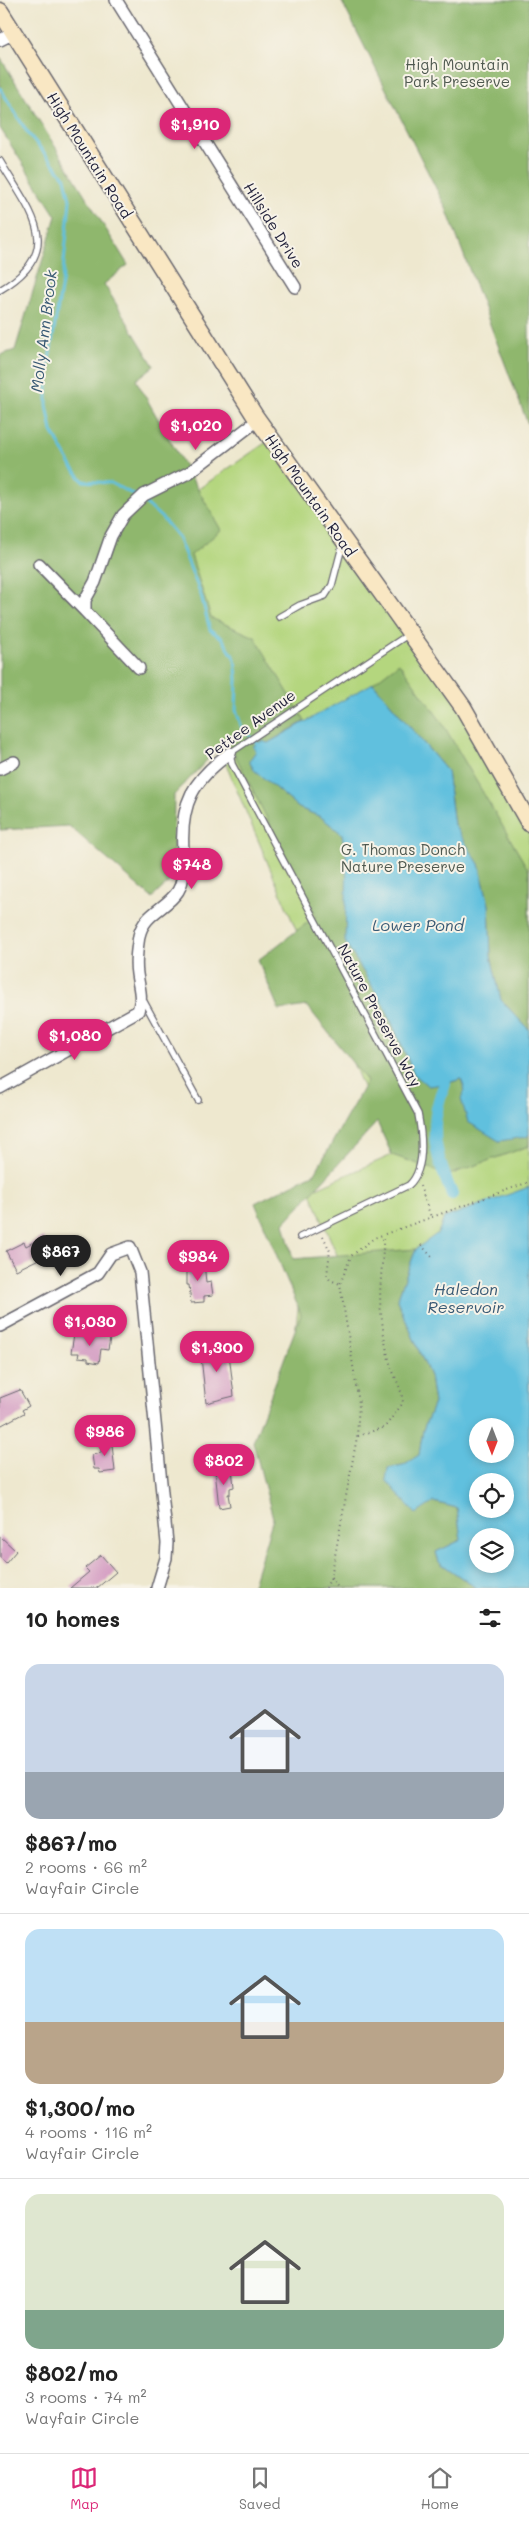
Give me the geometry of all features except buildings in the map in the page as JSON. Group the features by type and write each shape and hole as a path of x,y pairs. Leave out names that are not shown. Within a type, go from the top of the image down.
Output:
{"main road":[{"name":"High Mountain Road","path":"0,11 7,37 258,420 343,541 412,633 463,707 529,823"}],"street":[{"name":"Hillside Drive","path":"116,0 295,287"},
{"path":"85,611 85,600 95,582 111,536 123,515 140,499 190,472 258,420"},
{"path":"39,564 139,668"},
{"name":"Pettee Avenue","path":"142,998 137,974 136,952 140,933 148,916 178,892 182,879 183,822 187,801 208,773 230,753"},
{"path":"0,769 14,762"},
{"path":"0,1088 138,1011 142,998"},
{"path":"0,1326 98,1272 111,1254 130,1246 140,1272 167,1543 164,1566 157,1588"}],"lane":[{"path":"0,161 34,219 39,245 30,267 18,279 0,290"},
{"path":"280,617 300,605 325,596 332,585 343,541"},
{"name":"Pettee Avenue","path":"230,753 412,633"},
{"name":"Nature Preserve Way","path":"230,753 232,764 418,1114 423,1135 416,1178"},
{"path":"142,998 198,1100"},
{"path":"300,1237 409,1185 416,1178"}],"path":[{"path":"416,1178 431,1217"},
{"path":"326,1588 331,1578 357,1437 359,1403 340,1284 351,1256 374,1238 529,1182"},
{"path":"320,1228 330,1252 327,1275 330,1280 340,1284"},
{"path":"357,1437 385,1426 403,1403 402,1390 389,1359 381,1319 382,1235"},
{"path":"422,1245 432,1258"},
{"path":"331,1578 338,1588"}],"green space":[{"name":"High Mountain Park Preserve","path":"341,0 529,0 529,427 446,208"},
{"path":"0,57 128,265 104,284 154,366 136,380 221,530 191,555 211,618 255,637 305,721 268,743 253,746 257,751 254,770 299,808 321,817 342,834 385,1007 414,1074 445,1084 461,1079 465,1090 499,1141 529,1135 529,1146 449,1175 392,1155 377,1122 284,1223 293,1259 416,1249 397,1300 430,1376 434,1403 423,1430 419,1456 403,1465 388,1468 434,1502 457,1508 461,1540 436,1552 439,1562 476,1588 252,1588 273,1518 253,1442 301,1314 255,1203 315,1173 367,1081 307,1006 279,1010 258,960 316,916 227,739 174,795 173,878 152,898 69,826 0,830 0,355 15,350 56,216 0,128"},
{"name":"G. Thomas Donch Nature Preserve","path":"271,439 418,641 529,823 529,1588 265,1588 304,1258 340,1262 310,1191 392,1155 201,706 120,543"},
{"path":"399,663 441,721 529,871 529,1030 501,1000 491,956 489,905 479,864 454,825 447,771 373,683"}],"water":[{"name":"Lower Pond","path":"373,683 447,771 454,825 479,864 489,905 491,956 501,1000 529,1030 529,1135 526,1137 499,1141 468,1122 461,1099 465,1090 461,1079 445,1084 428,1086 414,1074 385,1007 345,942 347,859 342,834 321,817 299,808 254,770 249,761 256,751 253,746 262,741 268,743"},
{"name":"Haledon Reservoir","path":"529,1187 529,1588 476,1588 439,1562 436,1552 461,1540 457,1508 434,1502 416,1514 386,1480 388,1468 403,1465 419,1455 423,1430 434,1403 430,1376 397,1300 416,1249 438,1233 444,1218"}],"waterway":[{"name":"Molly Ann Brook","path":"0,88 27,132 65,178 70,200 62,283 47,371 47,405 52,431 72,467 83,481 111,483 138,497"},
{"name":"Molly Ann Brook","path":"143,501 163,519 178,537 201,595 210,630 222,638 235,659 237,679 236,710 242,728 260,746"},
{"path":"445,1084 436,1113 435,1140 441,1166 452,1194"}]}
